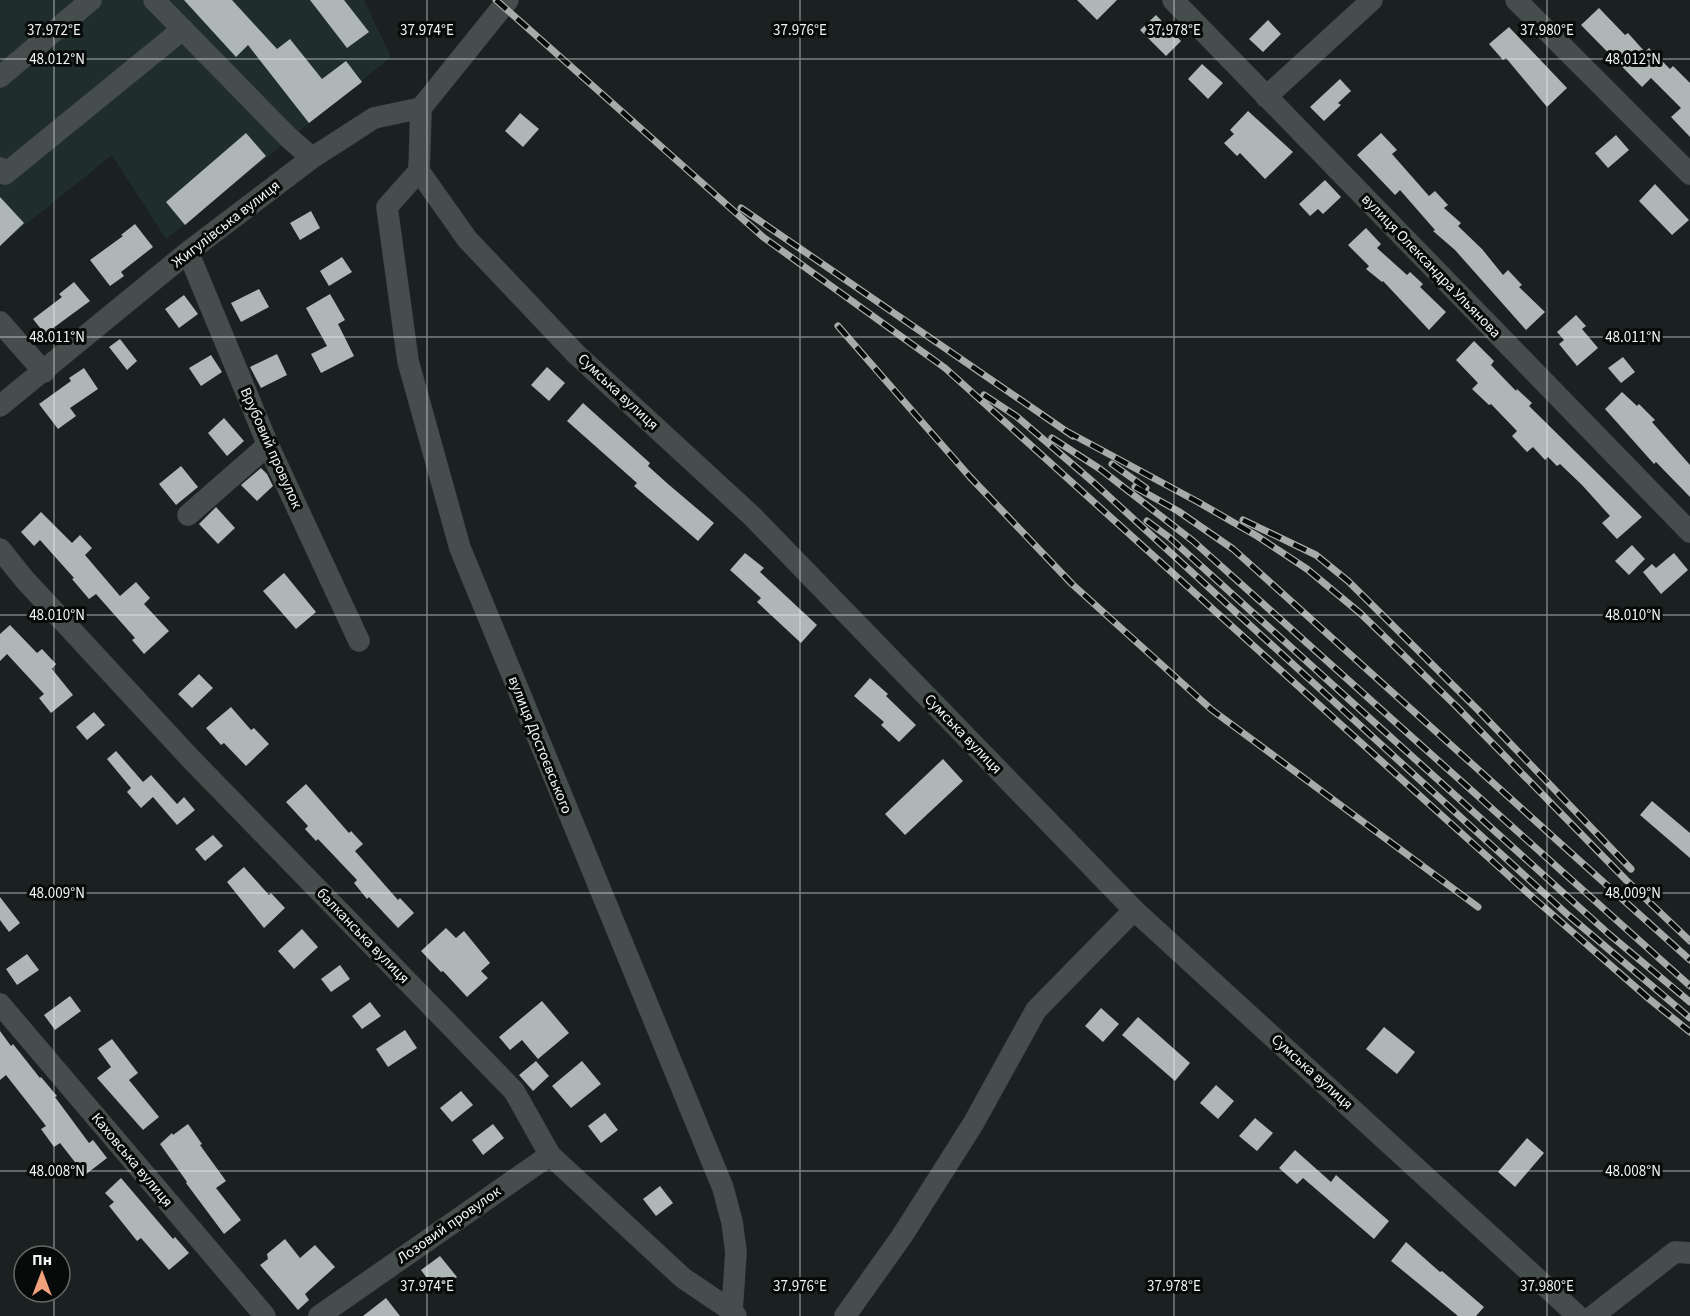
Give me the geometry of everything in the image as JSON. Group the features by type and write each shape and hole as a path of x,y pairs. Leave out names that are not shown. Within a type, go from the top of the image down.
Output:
{"street":[{"path":"0,77 91,0"},
{"path":"154,0 288,137 312,158"},
{"path":"419,171 421,108 508,0"},
{"name":"вулиця Олександра Ульянова","path":"1173,0 1690,532"},
{"path":"1266,98 1372,0"},
{"path":"1516,0 1690,174"},
{"path":"0,168 5,174 183,29"},
{"name":"Жигулівська вулиця","path":"0,406 189,252 312,158 374,118 421,108"},
{"name":"Сумська вулиця","path":"419,171 467,239 576,354 753,517 1134,910 1578,1316"},
{"name":"вулиця Достоєвського","path":"419,171 387,207 411,372 460,548 723,1188 732,1222 736,1252 734,1313"},
{"name":"Врубовий провулок","path":"189,252 268,445 359,641"},
{"path":"0,322 44,372"},
{"path":"188,515 268,445"},
{"name":"балканська вулиця","path":"0,549 25,580 190,758 514,1091 550,1155 682,1278 734,1313"},
{"path":"845,1316 902,1236 973,1125 1036,1010 1134,910"},
{"name":"Каховська вулиця","path":"0,1004 265,1316"},
{"name":"Лозовий провулок","path":"319,1316 550,1155"},
{"path":"1593,1316 1675,1252 1690,1253"}],"shaded area":[{"path":"0,0 364,0 391,57 166,239 112,155 0,245"}],"building":[{"path":"184,0 232,0 277,49 290,39 322,79 346,61 362,82 309,123 248,45 236,57"},
{"path":"310,0 344,0 369,32 347,48"},
{"path":"1077,0 1117,0 1097,20"},
{"path":"1599,8 1625,35 1628,33 1645,52 1649,48 1670,69 1673,66 1690,83 1690,137 1671,117 1681,108 1651,78 1642,87 1581,25"},
{"path":"1156,15 1181,41 1166,56 1140,30"},
{"path":"1268,20 1281,34 1263,52 1249,39"},
{"path":"1509,27 1567,88 1547,107 1506,58 1503,60 1489,44"},
{"path":"1202,64 1223,83 1208,99 1188,79"},
{"path":"1340,79 1351,91 1338,103 1341,105 1324,121 1310,107"},
{"path":"1248,111 1293,152 1265,179 1240,153 1237,156 1224,143 1234,134 1230,130"},
{"path":"520,113 539,129 523,147 505,131"},
{"path":"246,133 266,156 185,225 166,202"},
{"path":"1381,133 1397,150 1392,154 1429,196 1435,191 1448,205 1444,208 1461,223 1458,226 1482,249 1503,275 1508,270 1522,285 1519,287 1545,312 1526,330 1455,250 1433,231 1435,230 1400,190 1395,195 1357,155"},
{"path":"1616,135 1629,150 1608,168 1595,153"},
{"path":"1325,180 1341,197 1323,214 1318,209 1310,216 1299,204"},
{"path":"1655,184 1689,220 1672,235 1639,201"},
{"path":"0,197 24,223 0,246"},
{"path":"311,211 320,228 300,240 290,223"},
{"path":"135,224 153,247 121,272 124,276 110,286 90,260 123,236 121,235"},
{"path":"1366,228 1381,244 1377,248 1407,275 1410,272 1423,284 1420,287 1446,312 1429,330 1383,281 1366,269 1369,266 1348,245"},
{"path":"342,257 352,272 329,286 320,271"},
{"path":"74,282 90,301 45,334 33,319 62,297 59,294"},
{"path":"259,289 269,307 241,322 231,303"},
{"path":"330,294 345,320 338,324 354,356 321,373 311,354 327,346 306,308"},
{"path":"184,295 198,314 179,328 165,309"},
{"path":"1576,315 1586,326 1582,329 1598,348 1577,366 1559,344 1564,340 1557,332"},
{"path":"120,339 137,361 127,370 109,347"},
{"path":"1474,341 1494,361 1491,365 1516,391 1517,389 1532,403 1529,406 1642,517 1617,539 1602,523 1610,516 1582,485 1560,464 1557,466 1548,457 1545,460 1533,447 1527,452 1512,436 1517,431 1491,404 1489,405 1472,389 1478,383 1456,360"},
{"path":"277,354 287,375 261,388 250,367"},
{"path":"211,355 222,372 201,386 189,368"},
{"path":"1623,357 1635,372 1621,383 1608,368"},
{"path":"547,367 565,383 549,401 531,385"},
{"path":"84,368 98,389 70,408 76,416 58,429 39,404 71,381 69,378"},
{"path":"1622,392 1637,406 1639,404 1655,420 1652,422 1690,465 1690,497 1656,462 1654,464 1605,409"},
{"path":"583,403 650,463 648,466 714,523 698,541 634,486 637,483 567,421"},
{"path":"224,418 244,441 227,456 208,433"},
{"path":"181,466 198,487 176,505 159,484"},
{"path":"261,468 273,486 257,501 241,485"},
{"path":"216,507 235,528 218,544 199,524"},
{"path":"41,512 72,543 80,535 92,548 85,555 120,596 136,582 150,598 144,604 169,631 144,654 132,640 135,638 96,594 89,599 72,579 74,578 40,540 34,546 21,532"},
{"path":"1632,545 1645,559 1629,575 1615,561"},
{"path":"745,553 764,568 760,572 817,625 801,643 757,602 761,598 730,570"},
{"path":"1674,553 1688,570 1661,594 1643,572 1652,564 1656,568"},
{"path":"284,573 316,612 296,629 263,591"},
{"path":"10,625 37,653 42,649 56,664 52,669 73,695 51,713 39,698 44,694 7,654 0,661 0,634"},
{"path":"199,674 213,688 192,708 178,694"},
{"path":"870,678 916,725 899,742 881,725 884,722 854,696"},
{"path":"231,707 251,730 254,728 269,744 246,766 224,743 221,745 206,728"},
{"path":"94,712 105,725 87,740 76,727"},
{"path":"116,751 143,782 151,775 177,804 184,797 195,810 177,825 153,797 141,808 127,792 131,788 107,759"},
{"path":"943,759 963,781 905,835 885,814"},
{"path":"306,784 349,833 351,831 363,844 355,851 398,900 400,898 414,913 398,928 369,897 367,899 354,883 357,880 318,839 316,841 305,829 308,826 286,802"},
{"path":"1652,801 1690,833 1690,858 1640,815"},
{"path":"213,835 223,846 205,861 195,849"},
{"path":"244,867 269,895 271,893 285,908 264,928 227,882"},
{"path":"0,897 20,923 9,932 0,920"},
{"path":"446,928 456,938 464,931 490,963 481,971 488,978 467,997 421,951"},
{"path":"302,929 318,947 294,969 278,951"},
{"path":"27,954 39,970 17,985 6,969"},
{"path":"340,965 350,979 331,992 321,979"},
{"path":"70,996 81,1011 55,1030 44,1015"},
{"path":"542,1001 569,1033 538,1059 522,1040 510,1050 499,1037"},
{"path":"370,1002 381,1016 362,1029 352,1016"},
{"path":"1101,1008 1119,1024 1103,1042 1085,1026"},
{"path":"1138,1017 1190,1063 1175,1081 1122,1035"},
{"path":"1384,1027 1415,1052 1397,1074 1366,1049"},
{"path":"405,1030 417,1048 388,1067 376,1049"},
{"path":"0,1031 57,1096 55,1097 89,1143 93,1140 107,1158 85,1175 60,1143 54,1147 41,1129 46,1126 6,1075 0,1080"},
{"path":"112,1039 138,1073 129,1080 159,1117 143,1130 97,1078 111,1067 98,1049"},
{"path":"536,1061 549,1076 533,1091 519,1075"},
{"path":"582,1061 601,1084 571,1108 552,1086"},
{"path":"1216,1085 1234,1101 1218,1119 1200,1103"},
{"path":"461,1091 473,1105 452,1122 440,1108"},
{"path":"605,1113 618,1130 601,1143 588,1126"},
{"path":"1255,1118 1273,1133 1257,1151 1239,1136"},
{"path":"188,1124 226,1181 216,1188 241,1220 224,1234 160,1144 172,1133 173,1135"},
{"path":"493,1124 504,1138 483,1155 472,1140"},
{"path":"1527,1138 1544,1153 1515,1187 1498,1172"},
{"path":"1295,1150 1331,1182 1336,1175 1389,1221 1374,1239 1303,1178 1297,1184 1279,1168"},
{"path":"121,1178 173,1239 175,1237 189,1253 169,1270 141,1238 137,1241 109,1206 114,1202 105,1193"},
{"path":"660,1186 673,1203 656,1216 643,1199"},
{"path":"285,1239 300,1258 315,1245 335,1267 305,1294 309,1300 298,1310 260,1265 268,1259 267,1254"},
{"path":"1406,1242 1484,1307 1476,1316 1458,1316 1391,1261"},
{"path":"440,1256 457,1277 437,1292 421,1270"},
{"path":"386,1298 400,1316 363,1316"}],"railway":[{"path":"496,0 763,237 945,368 1530,895 1690,1032"},
{"path":"741,208 1073,436"},
{"path":"838,326 970,477 1072,584 1212,710 1478,907"},
{"path":"984,395 1016,416 1093,482 1568,915 1690,1018"},
{"path":"1066,431 1198,502 1257,536 1307,569 1360,613 1456,706 1626,880 1690,941"},
{"path":"1052,438 1100,469 1193,541 1690,986"},
{"path":"1112,464 1146,488"},
{"path":"1135,487 1178,511 1233,549 1690,960"},
{"path":"1243,520 1316,555 1348,581 1478,710 1631,869"},
{"path":"1147,521 1170,538 1610,935 1690,1002"}]}
